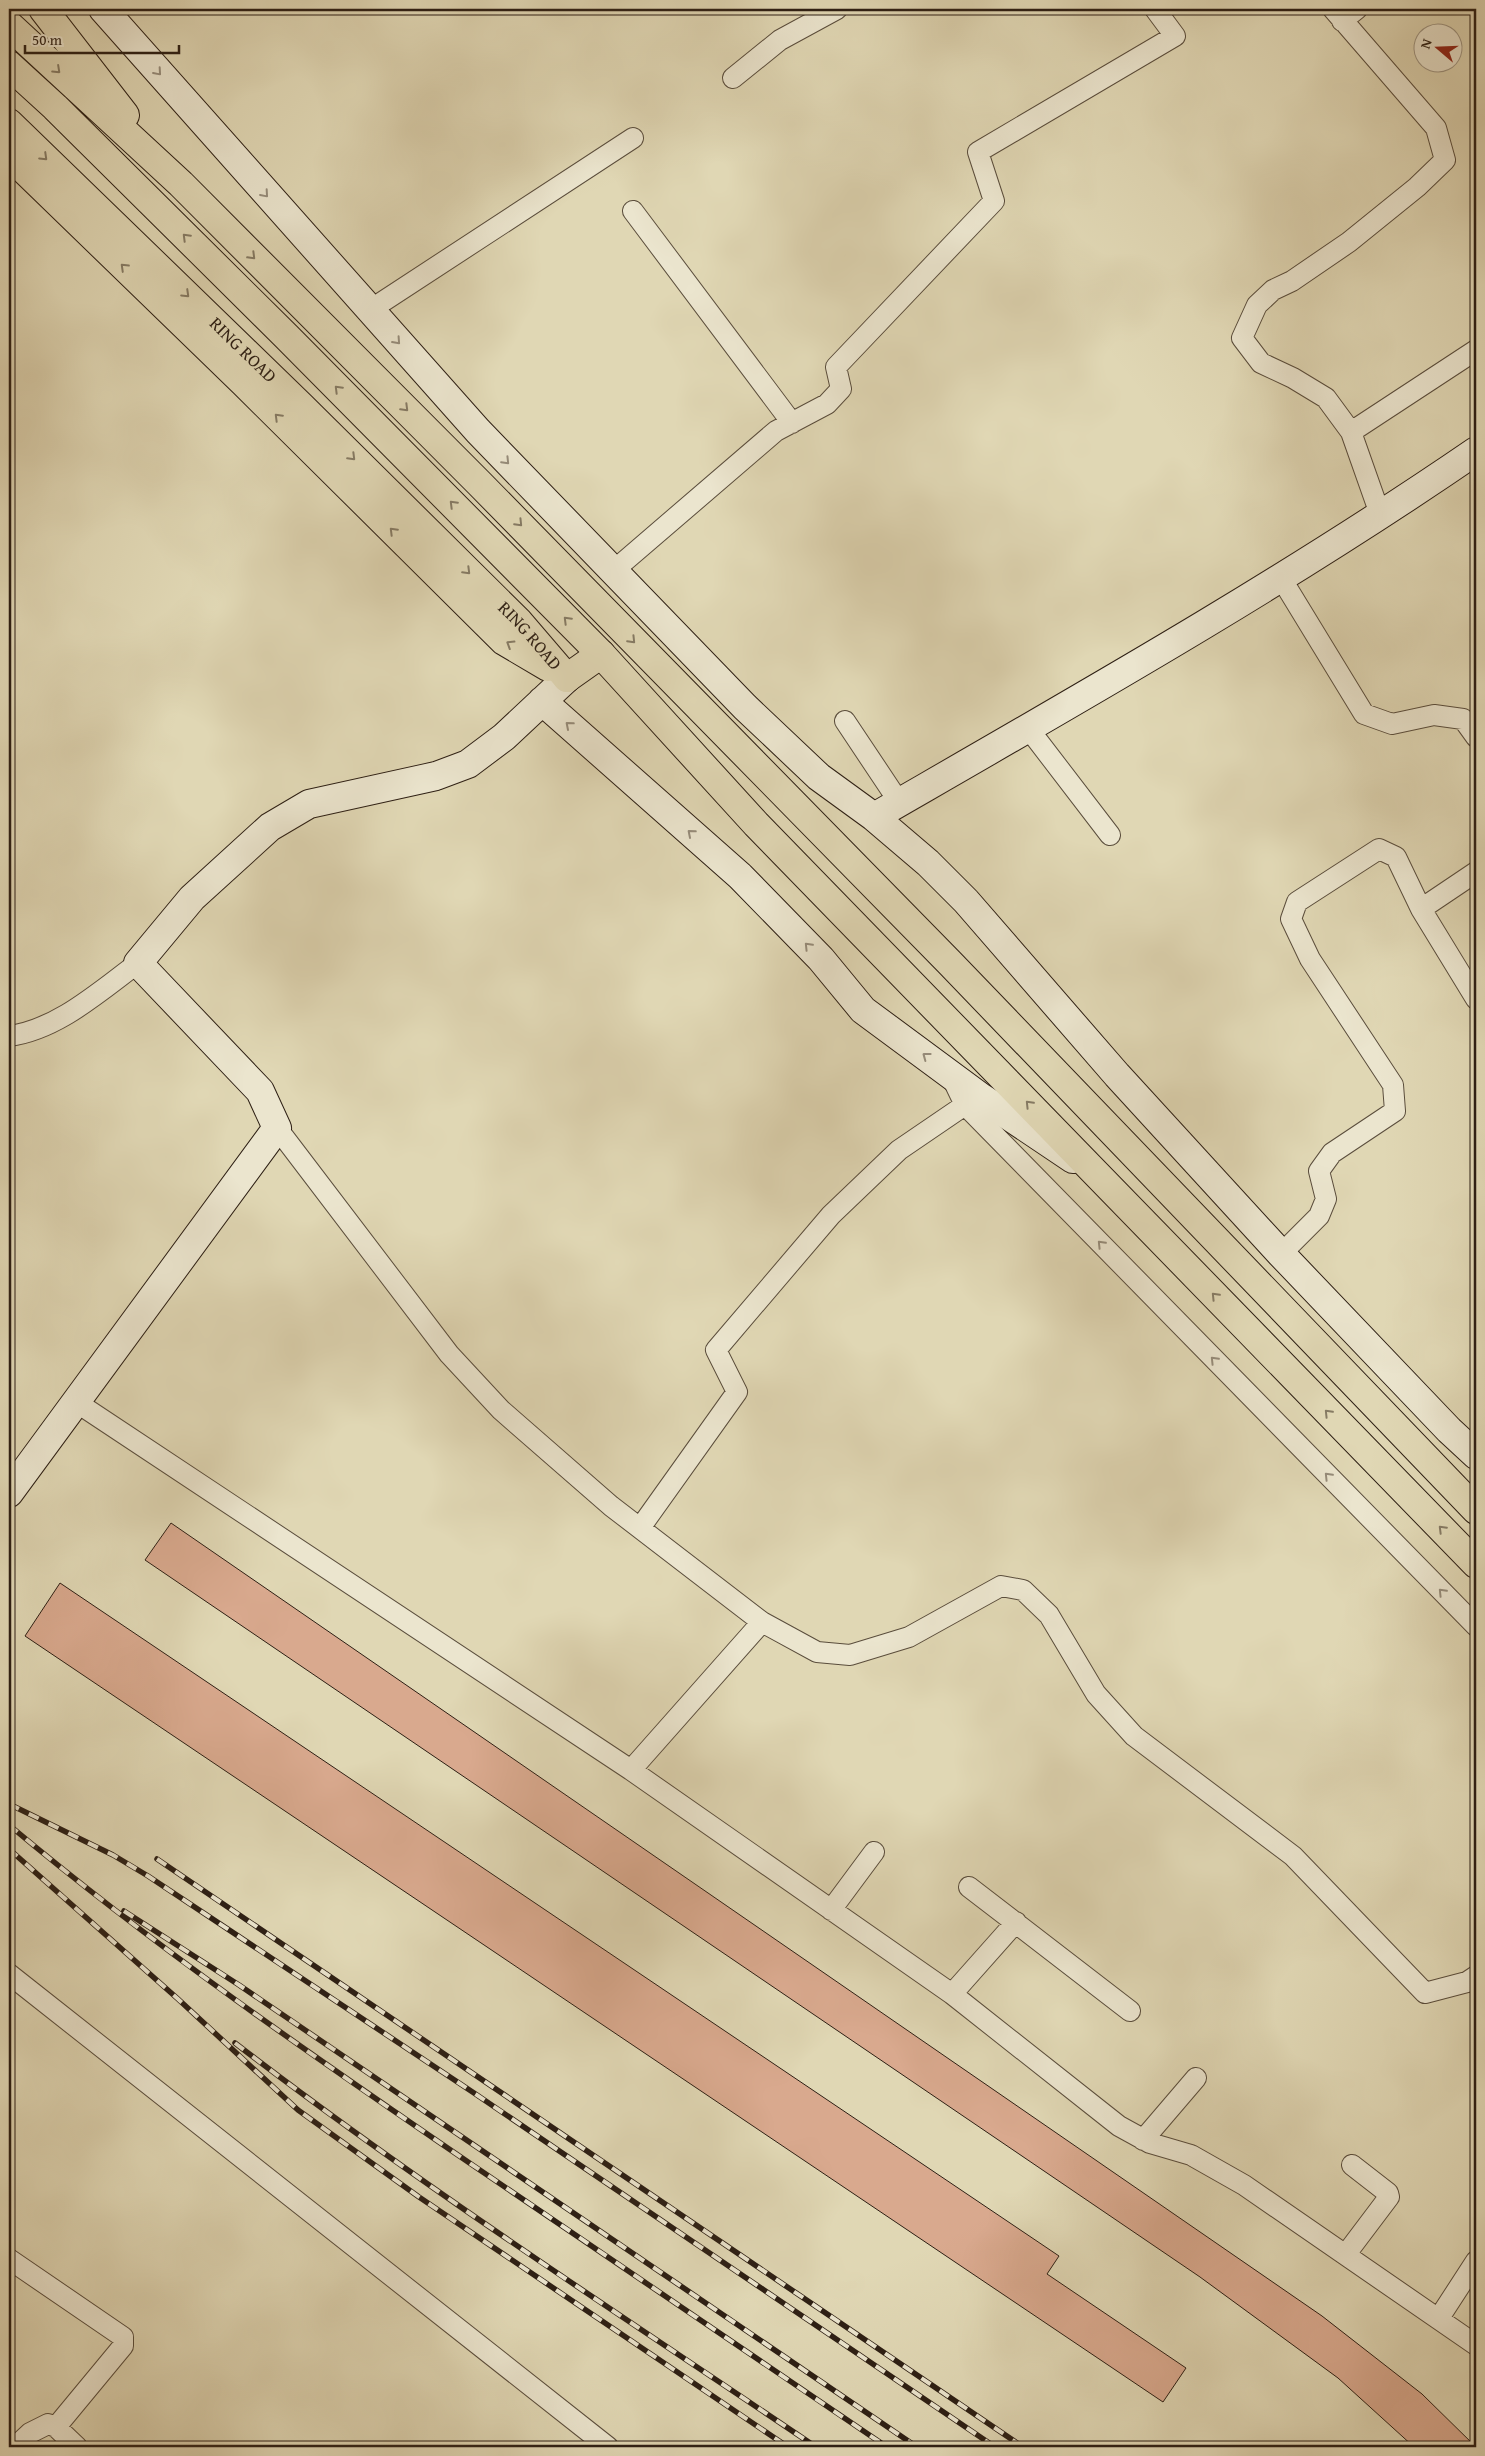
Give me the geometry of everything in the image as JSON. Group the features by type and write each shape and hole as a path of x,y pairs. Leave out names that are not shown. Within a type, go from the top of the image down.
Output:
{"main road":[{"path":"42,9 181,184"},
{"path":"9,26 181,184 480,484 942,955 1476,1510"},
{"path":"9,65 55,107 286,336 601,654 756,824 1476,1564"},
{"name":"RING ROAD","path":"9,123 301,406 512,615 567,678"},
{"name":"RING ROAD","path":"9,155 244,383 504,641 567,678"},
{"path":"567,678 601,654"}],"street":[{"path":"102,9 478,431 612,572 745,707 819,777 874,817 928,863 966,901 1117,1076 1281,1254 1449,1430 1476,1454"},
{"path":"733,78 780,40 837,9"},
{"path":"612,572 776,431 827,404 841,389 836,367 994,201 978,152 1175,36 1155,9"},
{"path":"1344,13 1436,128 1445,160 1417,187 1349,242 1292,281 1273,290 1257,305 1242,338 1261,363 1293,378 1326,398 1351,432 1380,517"},
{"path":"370,310 633,138"},
{"path":"632,211 792,423"},
{"path":"1351,432 1476,350"},
{"path":"874,817 1171,645 1380,517 1476,451"},
{"path":"1281,578 1364,714 1392,724 1434,715 1463,719 1476,737"},
{"path":"9,1036 26,1034 75,1009 138,963 192,898 270,827 309,804 436,776 468,764 504,737 567,678"},
{"path":"542,701 740,876 821,960 863,1010 950,1074 1095,1173"},
{"path":"845,720 899,802"},
{"path":"1028,728 1110,835"},
{"path":"1281,1254 1319,1216 1326,1199 1319,1171 1332,1153 1395,1111 1393,1084 1310,958 1291,919 1297,902 1379,848 1396,857 1421,909 1476,999"},
{"path":"1421,909 1476,872"},
{"path":"138,963 260,1090 277,1128 449,1354 501,1410 611,1506 762,1622 817,1652 850,1655 909,1636 1001,1586 1023,1590 1049,1615 1096,1694 1134,1736 1293,1856 1425,1993 1467,1982 1476,1976"},
{"path":"950,1074 965,1104 1476,1626"},
{"path":"640,1528 738,1392 716,1350 830,1215 899,1150 965,1104"},
{"path":"9,1493 277,1128"},
{"path":"76,1402 631,1770 952,1994 1119,2126 1144,2140 1191,2155 1244,2186 1346,2254 1476,2345"},
{"path":"631,1770 762,1622"},
{"path":"831,1910 874,1852"},
{"path":"969,1887 1130,2011"},
{"path":"952,1994 1016,1922"},
{"path":"9,1974 608,2447"},
{"path":"1144,2140 1196,2078"},
{"path":"1346,2254 1389,2197 1388,2193 1352,2164"},
{"path":"9,2259 123,2337 123,2346 56,2427"},
{"path":"1439,2318 1476,2261"},
{"path":"9,2444 14,2447 30,2433 48,2424 56,2427 77,2447"}],"building":[{"path":"171,1523 1322,2316 1422,2394 1476,2447 1414,2447 1338,2378 1200,2277 145,1560"},
{"path":"60,1583 1059,2256 1047,2274 1186,2368 1163,2402 25,1636"}],"railway":[{"path":"9,1804 113,1855 148,1876 474,2093 995,2447"},
{"path":"9,1825 121,1915 294,2042 887,2447"},
{"path":"9,1849 178,1999 298,2110 419,2197 788,2447"},
{"path":"157,1859 1023,2447"},
{"path":"124,1911 239,1985 917,2447"},
{"path":"235,2043 377,2148 450,2199 816,2447"}]}
